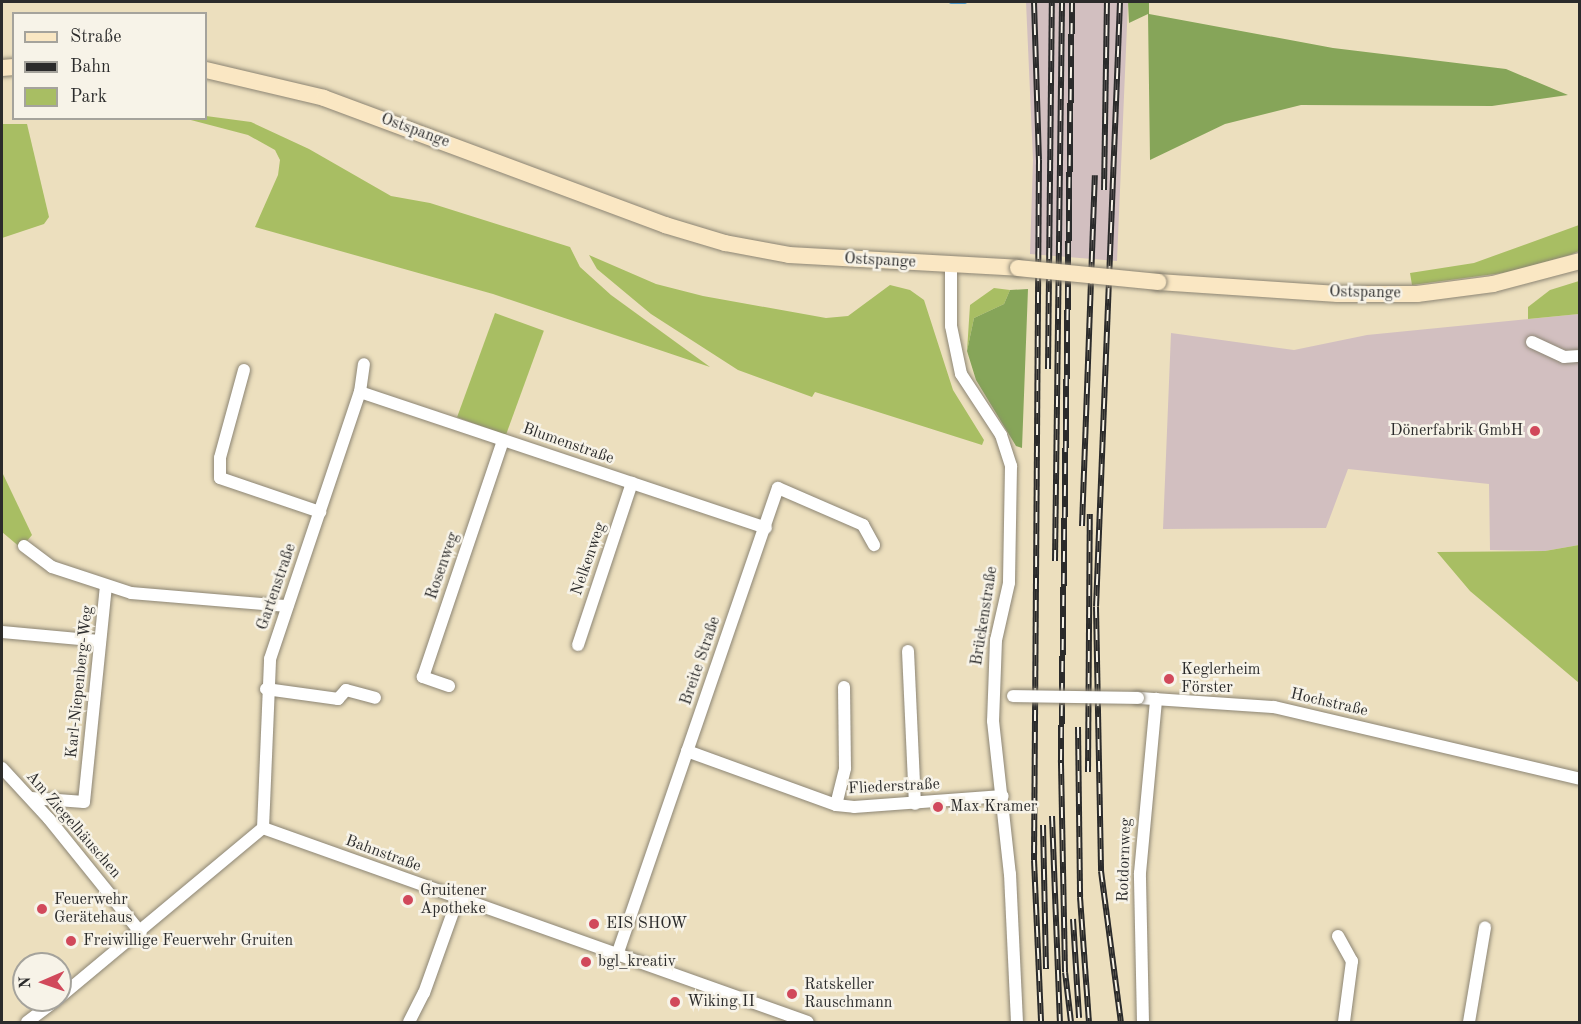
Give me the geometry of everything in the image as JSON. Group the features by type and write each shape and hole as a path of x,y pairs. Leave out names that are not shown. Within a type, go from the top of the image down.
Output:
{"main road":[{"name":"Ostspange","path":"207,70 324,98 708,239 789,255 1018,268 1158,282 1338,294 1417,294 1493,284 1580,261"}],"street":[{"name":"Brückenstraße","path":"951,265 951,326 961,374 1001,435 1011,466 1010,583 996,640 993,696 994,744 1003,796 1017,1023"},
{"path":"1532,342 1564,357 1580,356"},
{"name":"Gartenstraße","path":"263,828 266,689 270,659 360,392 364,364"},
{"path":"244,370 220,458 220,478 320,512"},
{"name":"Blumenstraße","path":"360,392 766,528"},
{"name":"Rosenweg","path":"449,686 423,676 503,440"},
{"name":"Nelkenweg","path":"578,645 632,483"},
{"name":"Breite Straße","path":"617,955 778,488 863,525 874,545"},
{"path":"24,546 52,567 106,586"},
{"name":"Karl-Niepenberg-Weg","path":"31,798 84,802 106,586 131,592 287,606"},
{"path":"2,632 100,641"},
{"path":"908,651 915,804"},
{"path":"836,805 845,768 844,687"},
{"path":"266,689 338,699 346,690 375,698"},
{"name":"Hochstraße","path":"993,696 1140,698 1274,707 1580,779"},
{"name":"Rotdornweg","path":"1143,1023 1141,862 1156,699"},
{"name":"Fliederstraße","path":"687,750 836,805 915,804 1003,796"},
{"name":"Am Ziegelhäuschen","path":"2,768 31,798 141,933"},
{"path":"72,988 141,933 263,828"},
{"name":"Bahnstraße","path":"263,828 617,955 783,1018 808,1023"},
{"path":"409,1023 424,993 458,898"},
{"path":"1469,1023 1485,927"},
{"path":"1338,936 1352,961 1344,1023"},
{"path":"27,1023 41,1012"}],"shaded area":[{"path":"1026,2 1128,2 1117,261 1030,254 1033,160"},
{"path":"1579,314 1579,545 1545,551 1490,550 1489,484 1348,469 1326,528 1163,529 1171,333 1294,350 1367,335"}],"green space":[{"path":"1128,2 1149,2 1149,14 1333,48 1506,69 1568,95 1492,106 1301,105 1225,124 1150,160 1148,14 1129,23"},
{"path":"207,116 251,122 309,149 391,196 430,203 570,247 580,267 611,295 710,367 493,294 255,227 278,175 280,160 275,150 248,135 191,120 207,120"},
{"path":"2,124 27,124 49,217 44,224 2,238"},
{"path":"1579,225 1579,251 1570,255 1510,272 1412,285 1410,273 1474,263"},
{"path":"589,255 656,284 703,296 826,318 848,316 890,285 910,290 924,300 953,390 984,440 982,445 815,392 812,397 738,370 651,314 597,269"},
{"path":"1579,281 1579,314 1528,319 1528,307 1550,290"},
{"path":"994,288 1010,290 1004,304 974,318 967,351 970,305"},
{"path":"1028,289 1022,448 1016,446 976,380 967,351 974,318 1004,304 1010,290"},
{"path":"495,313 544,331 506,435 457,417"},
{"path":"2,472 32,535 21,548 2,532"},
{"path":"1579,545 1579,683 1470,591 1437,552 1545,551"}],"waterway":[{"path":"951,2 965,2"}],"railway":[{"path":"1034,2 1039,160 1034,860 1041,1022"},
{"path":"1048,369 1052,2"},
{"path":"1055,561 1062,2"},
{"path":"1071,1022 1065,972 1061,760 1072,2"},
{"path":"1104,190 1107,2"},
{"path":"1120,2 1096,607 1101,871 1121,1022"},
{"path":"1082,526 1095,175"},
{"path":"1088,772 1090,514"},
{"path":"1078,727 1080,897 1089,1022"},
{"path":"1052,816 1060,1022"},
{"path":"1043,825 1046,969"},
{"path":"1073,919 1079,1018"}],"place":[{"name":"Dönerfabrik GmbH","path":"1535,431"},
{"name":"Keglerheim Förster","path":"1169,679"},
{"name":"Max Kramer","path":"938,807"},
{"name":"Gruitener Apotheke","path":"408,900"},
{"name":"Feuerwehr Gerätehaus","path":"42,909"},
{"name":"EIS SHOW","path":"594,924"},
{"name":"Freiwillige Feuerwehr Gruiten","path":"71,941"},
{"name":"bgl_kreativ","path":"586,962"},
{"name":"Ratskeller Rauschmann","path":"792,994"},
{"name":"Wiking II","path":"675,1002"}]}
